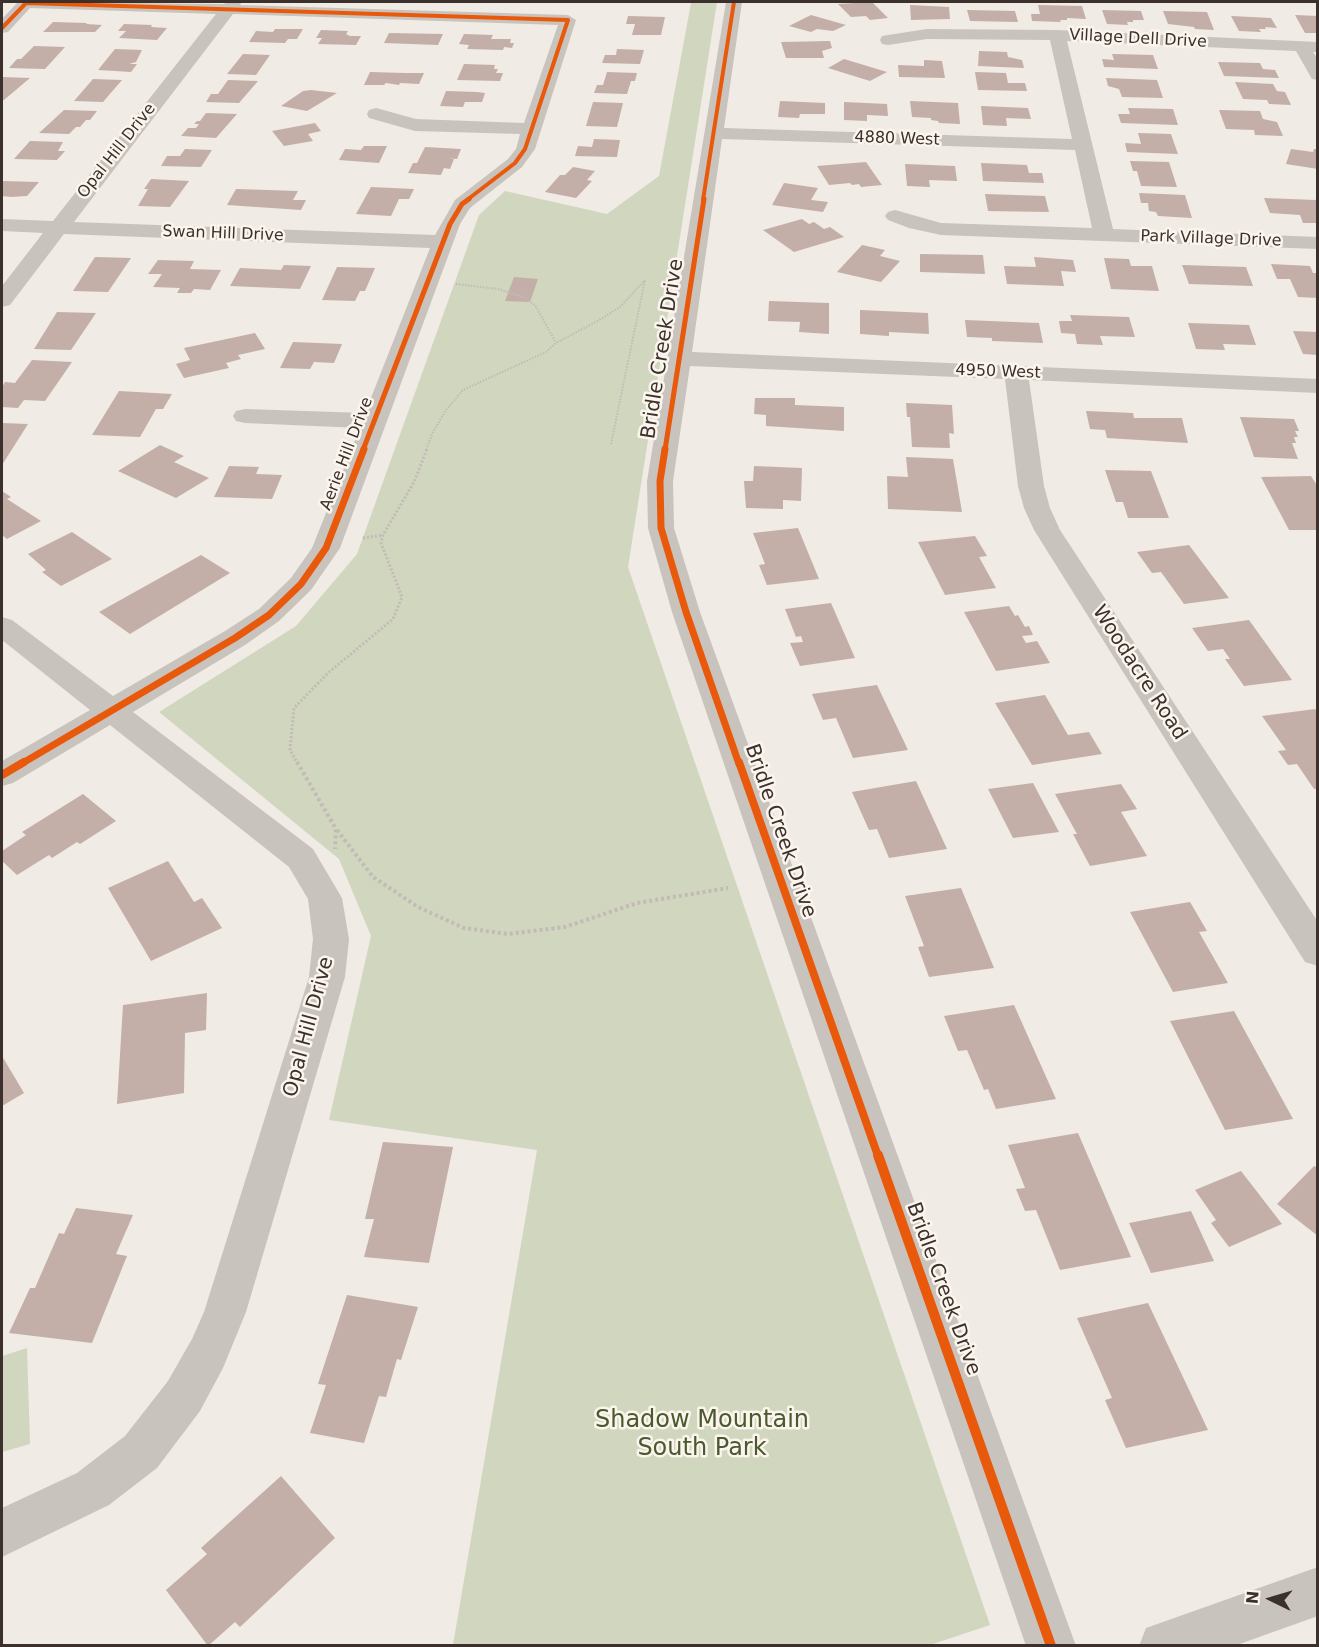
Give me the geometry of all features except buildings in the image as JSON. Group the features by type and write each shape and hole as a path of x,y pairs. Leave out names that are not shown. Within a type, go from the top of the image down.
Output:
{"street":[{"name":"Bridle Creek Drive","path":"734,2 660,481 661,528 671,569 1051,1646"},
{"path":"2,28 26,3 230,6"},
{"name":"Aerie Hill Drive","path":"2,775 235,638 269,615 301,584 326,548 450,224 462,204 515,164 525,149 568,20 230,6"},
{"name":"Opal Hill Drive","path":"2,300 230,6"},
{"path":"888,40 927,34 1057,35"},
{"name":"Village Dell Drive","path":"1104,235 1057,35 1310,47"},
{"path":"1310,47 1317,75"},
{"path":"376,114 415,125 532,129"},
{"name":"4880 West","path":"713,133 1082,146"},
{"name":"Park Village Drive","path":"896,216 916,224 941,229 1317,243"},
{"name":"Swan Hill Drive","path":"2,225 444,242"},
{"name":"4950 West","path":"678,358 1317,386"},
{"name":"Woodacre Road","path":"1016,373 1031,486 1037,508 1047,530 1317,952"},
{"path":"244,416 373,421"},
{"name":"Opal Hill Drive","path":"2,626 301,858 325,898 331,939 327,977 225,1312 208,1353 184,1396 141,1452 93,1489 2,1533"},
{"path":"1164,1646 1317,1591"}],"path":[{"path":"611,444 645,280 621,306 556,343 546,352 463,390 446,410 434,432 414,482 383,535 381,543 402,597 393,619 328,673 294,708 290,750 336,829 373,877 418,907 464,928 508,934 565,927 637,903 728,888"},
{"path":"449,283 498,289 523,297 535,305 556,343"},
{"path":"356,539 383,535"},
{"path":"335,852 336,829"}],"green space":[{"name":"Shadow Mountain South Park","path":"690,2 717,2 628,567 990,1625 927,1646 453,1645 537,1150 329,1120 371,936 339,859 159,712 296,626 357,554 479,215 505,191 607,214 659,176"},
{"path":"27,1348 30,1444 2,1452 2,1356"}],"cycle path":[{"path":"734,2 660,481 661,528 686,612 1051,1646"},
{"path":"2,28 26,3 568,20 525,149 515,163 462,204 450,224 326,548 301,584 269,615 235,638 2,775"}]}
